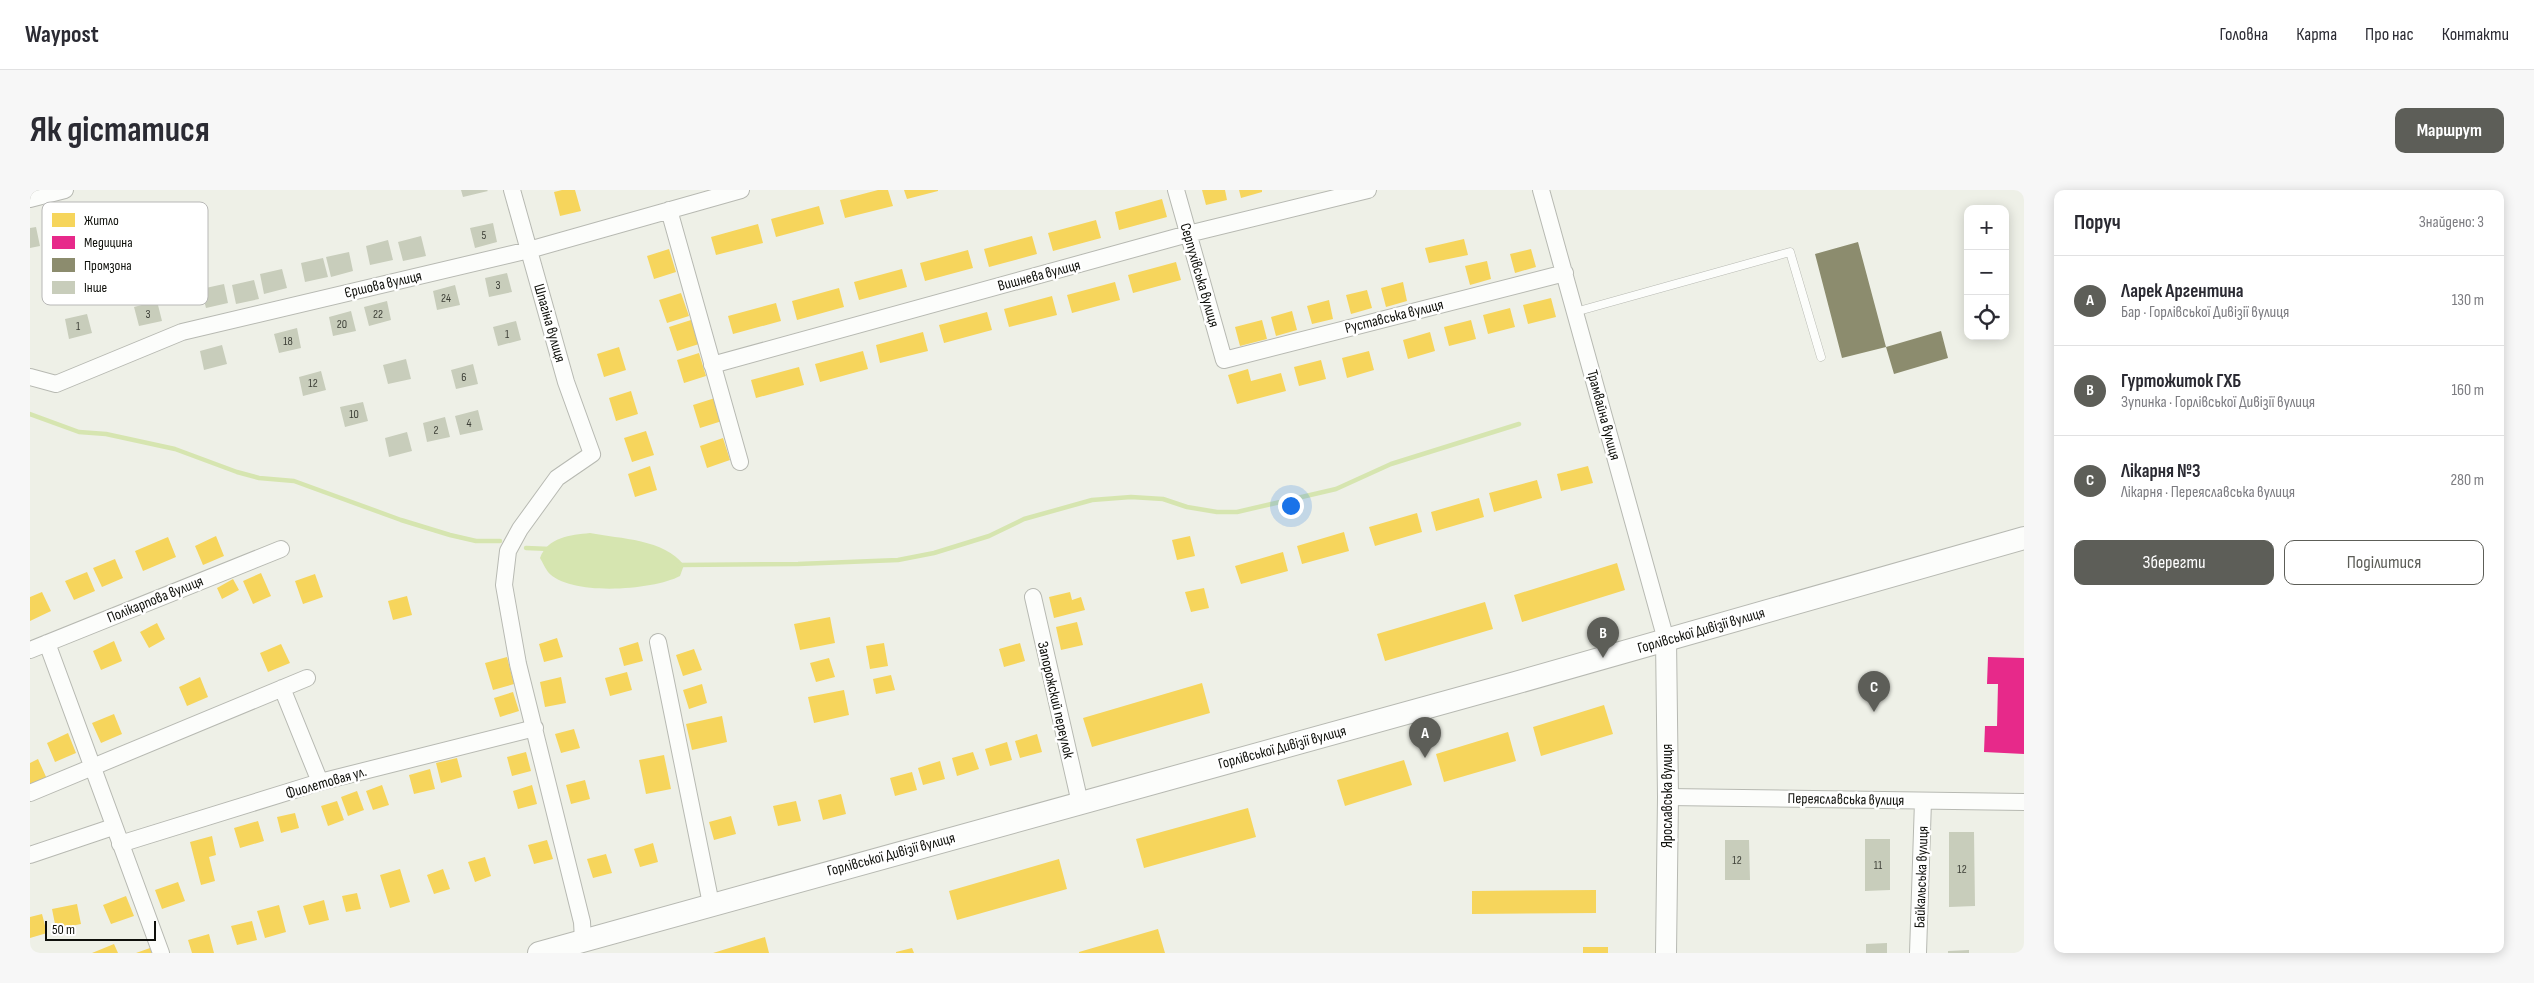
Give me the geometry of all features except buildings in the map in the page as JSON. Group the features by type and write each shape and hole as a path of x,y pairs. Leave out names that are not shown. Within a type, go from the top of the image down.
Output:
{"main road":[{"name":"Горлівської Дивізії вулиця","path":"539,953 1666,640 2024,538"}],"street":[{"path":"30,199 65,190"},
{"name":"Шпагіна вулиця","path":"512,190 566,382 592,454 557,478 520,529 508,551 504,585 518,664 534,728"},
{"name":"Єршова вулиця","path":"30,377 56,384 182,332 529,250 741,190"},
{"name":"Серпухівська вулиця","path":"1176,190 1224,360"},
{"name":"Вишнева вулиця","path":"712,365 1188,234 1368,190"},
{"name":"Трамвайна вулиця","path":"1541,190 1666,640"},
{"path":"669,210 740,462"},
{"name":"Руставська вулиця","path":"1224,360 1564,273"},
{"name":"Полікарпова вулиця","path":"30,650 281,549"},
{"name":"Запорожский переулок","path":"1033,597 1080,803"},
{"name":"Ярославська вулиця","path":"1666,640 1668,796 1666,953"},
{"path":"658,642 710,904"},
{"path":"47,643 93,765 113,827 161,953"},
{"path":"30,793 93,765 307,678"},
{"path":"282,688 320,782"},
{"path":"534,728 582,922 583,940"},
{"name":"Фиолетовая ул.","path":"120,844 320,782 534,728"},
{"name":"Переяславська вулиця","path":"1668,796 2024,802"},
{"name":"Байкальська вулиця","path":"1918,953 1923,801"},
{"path":"30,855 113,827"}],"lane":[{"path":"1575,312 1790,252 1821,357"}],"shaded area":[{"path":"590,533 628,539 654,545 665,550 684,565 680,576 652,585 612,589 574,585 559,580 548,572 540,558 548,546 560,538"}],"waterway":[{"path":"30,414 79,432 106,434 175,449 237,472 259,478 294,481 401,520 450,535 476,541 500,541"},
{"path":"679,565 798,564 898,560 934,553 989,536 1024,519 1092,500 1131,497 1163,499 1187,507 1217,512 1237,512 1336,489 1391,464 1519,424"},
{"path":"526,548 550,549"}],"place":[{"name":"Гуртожиток ГХБ","path":"1603,658"},
{"name":"Лікарня №3","path":"1874,712"},
{"name":"Ларек Аргентина","path":"1425,758"}]}
